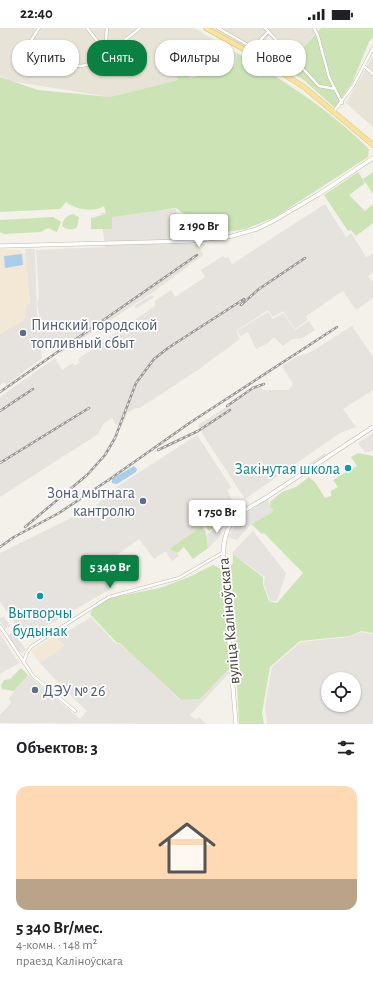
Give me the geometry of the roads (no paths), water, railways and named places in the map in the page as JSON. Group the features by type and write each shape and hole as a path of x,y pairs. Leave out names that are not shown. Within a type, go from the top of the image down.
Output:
{"main road":[{"path":"206,28 215,29 314,94 373,145"}],"street":[{"path":"39,28 20,58 21,62 39,67 87,65"},
{"path":"87,28 96,40"},
{"path":"106,40 107,28"},
{"path":"124,40 140,28"},
{"path":"265,28 319,86 335,89"},
{"path":"314,28 318,36 329,77 342,103"},
{"path":"215,29 253,48 268,32"},
{"path":"334,111 342,103 365,67 373,48"},
{"path":"365,67 373,74"},
{"path":"0,246 191,241 232,236 256,229 273,221 319,194 373,158"},
{"name":"вуліца Каліноўскага","path":"236,724 222,553 227,529 246,508 264,499 373,427"},
{"path":"24,661 27,652 32,646 108,597 151,587 179,578 222,553"},
{"path":"0,626 33,676 75,711"}],"water":[{"path":"22,254 23,265 5,268 4,256"},
{"path":"134,466 137,469 136,472 117,484 112,483 112,479"}],"railway":[{"path":"0,392 197,255"},
{"path":"241,305 259,289 305,258"},
{"path":"25,527 87,475 105,455 115,438 136,383 154,359 168,348 244,299"},
{"path":"0,547 14,537 59,513 191,422 337,327"},
{"path":"227,406 253,388 264,384"},
{"path":"0,411 33,389"},
{"path":"0,463 89,408"},
{"path":"158,450 198,431 230,410"}],"place":[{"name":"Пинский городской топливный сбыт","path":"23,333"},
{"name":"Закінутая школа","path":"348,468"},
{"name":"Зона мытнага кантролю","path":"143,501"},
{"name":"Вытворчы будынак","path":"40,596"},
{"name":"ДЭУ № 26","path":"35,690"}]}
